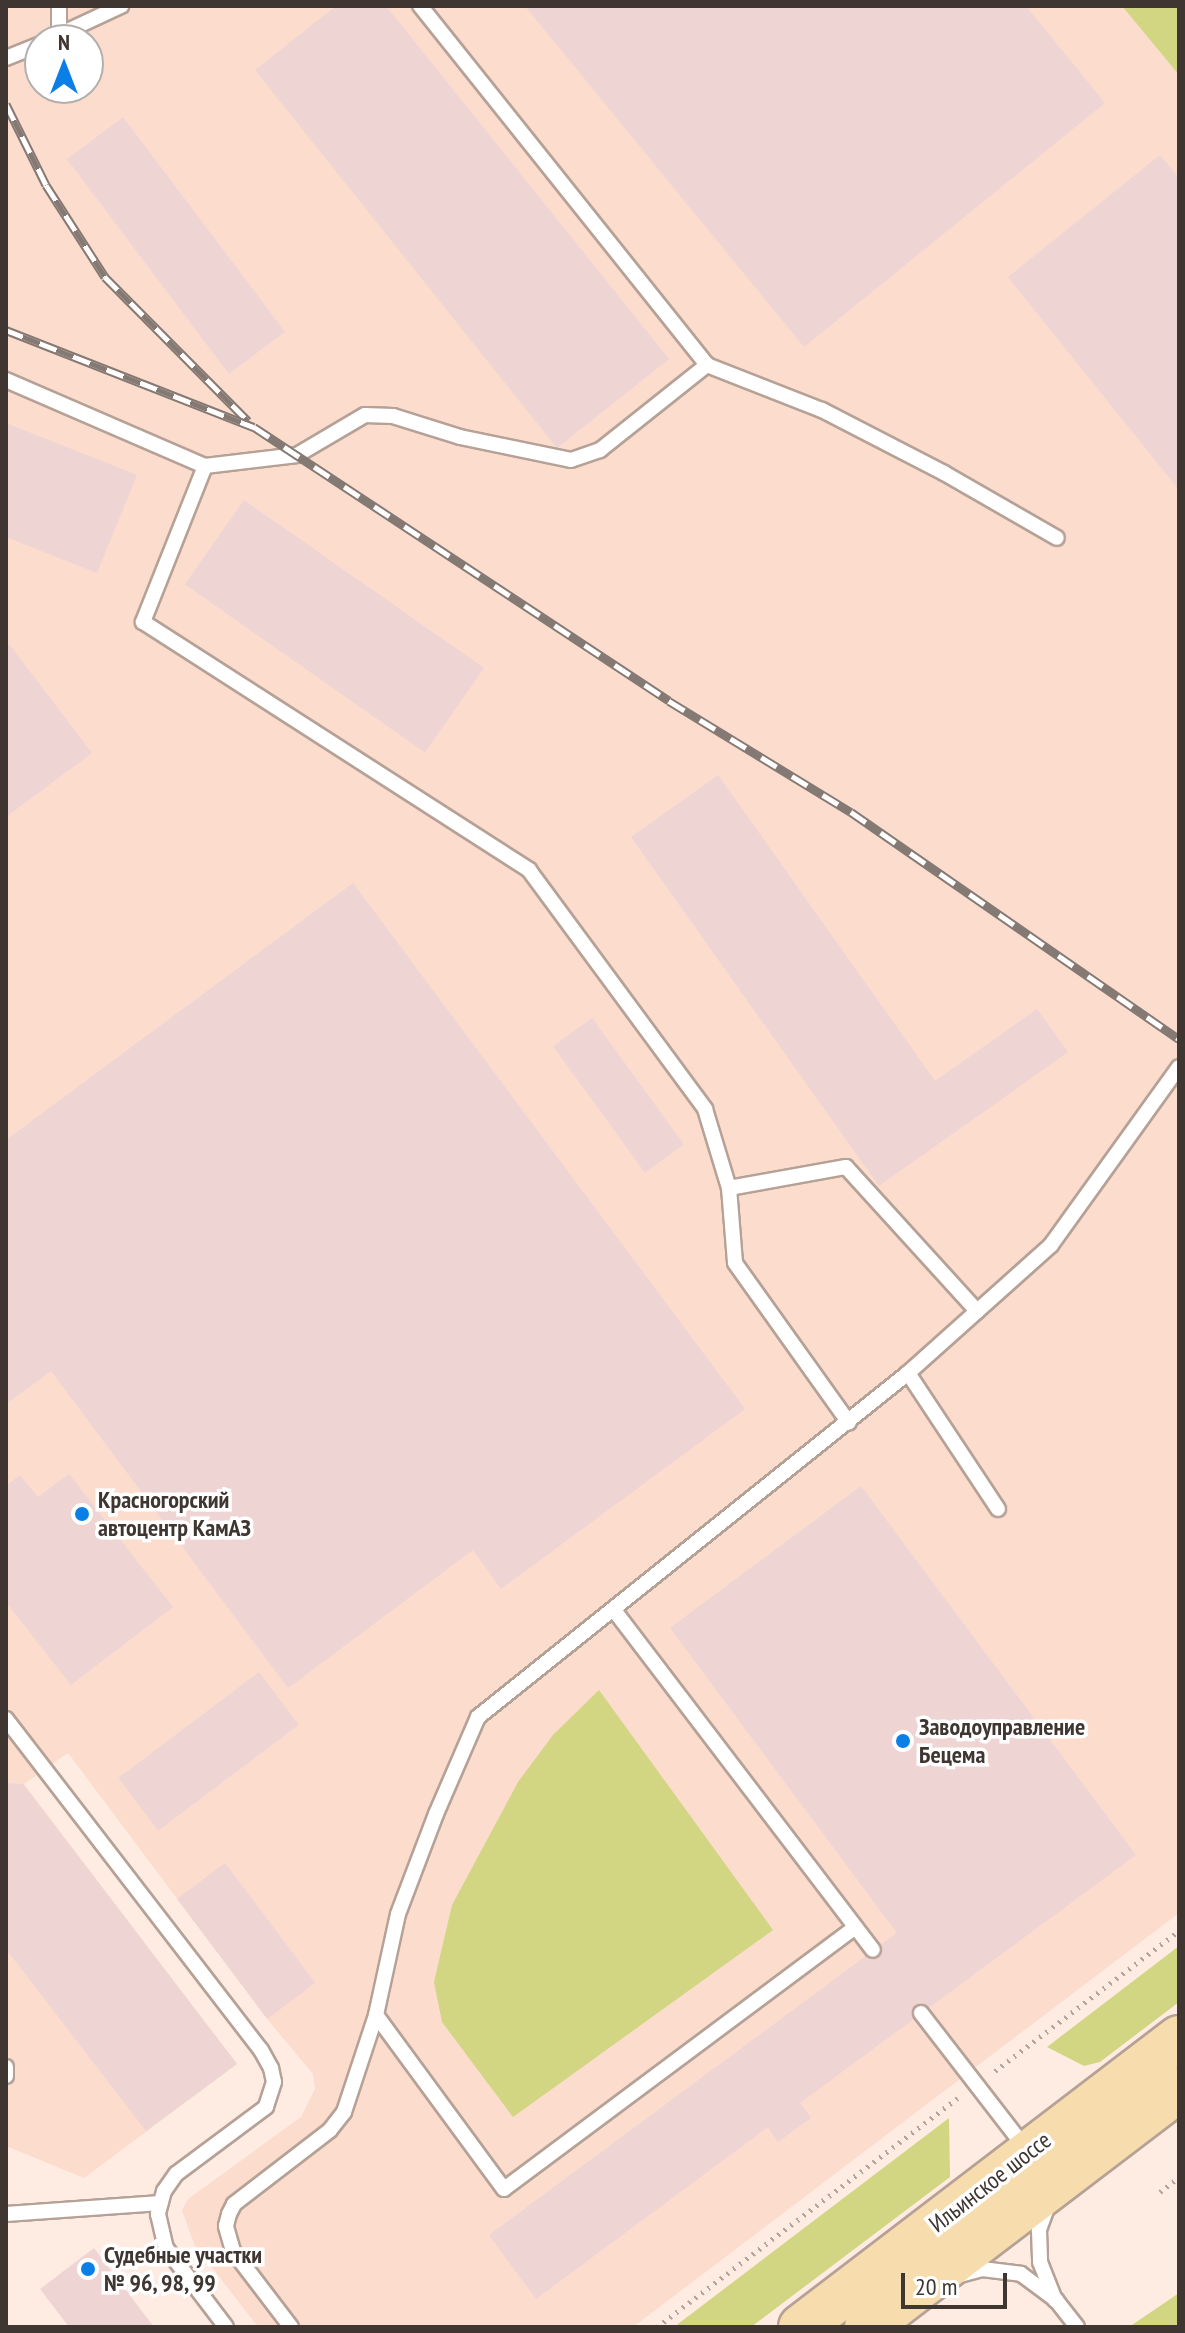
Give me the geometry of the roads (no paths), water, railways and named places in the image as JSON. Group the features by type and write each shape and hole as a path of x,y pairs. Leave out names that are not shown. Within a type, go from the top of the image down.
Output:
{"main road":[{"name":"Ильинское шоссе","path":"801,2327 1179,2038"},
{"name":"Ильинское шоссе","path":"867,2327 1179,2089"}],"lane":[{"path":"83,24 121,6"},
{"path":"420,6 707,365 822,410 944,473 1057,538"},
{"path":"6,380 205,466 297,455 365,415 393,416 460,437 571,460 600,450 707,365"},
{"path":"205,466 143,622 529,870 705,1109 729,1188 735,1263 849,1423"},
{"path":"291,2327 233,2251 226,2226 229,2214 234,2204 330,2130 344,2112 376,2015 398,1914 436,1814 478,1717 849,1423 1051,1245 1179,1067"},
{"path":"729,1188 846,1167 977,1311"},
{"path":"908,1373 998,1509"},
{"path":"614,1610 873,1950"},
{"path":"6,1719 261,2050 271,2068 274,2082 266,2107 176,2174 161,2203 160,2233 166,2248 226,2327"},
{"path":"376,2015 504,2189 855,1927"},
{"path":"921,2013 1028,2152"},
{"path":"6,2067 6,2076"},
{"path":"1071,2170 1048,2204 1039,2230 1040,2262 1056,2300 1077,2327"},
{"path":"6,2214 161,2203"},
{"path":"902,2301 943,2280 982,2269 1021,2274 1056,2300"}],"railway":[{"path":"6,104 46,185 105,277 248,421"},
{"path":"6,330 254,427 669,701 851,812 1179,1039"}],"place":[{"name":"Красногорский автоцентр КамАЗ","path":"82,1514"},
{"name":"Заводоуправление Бецема","path":"903,1741"},
{"name":"Судебные участки № 96, 98, 99","path":"88,2269"}]}
